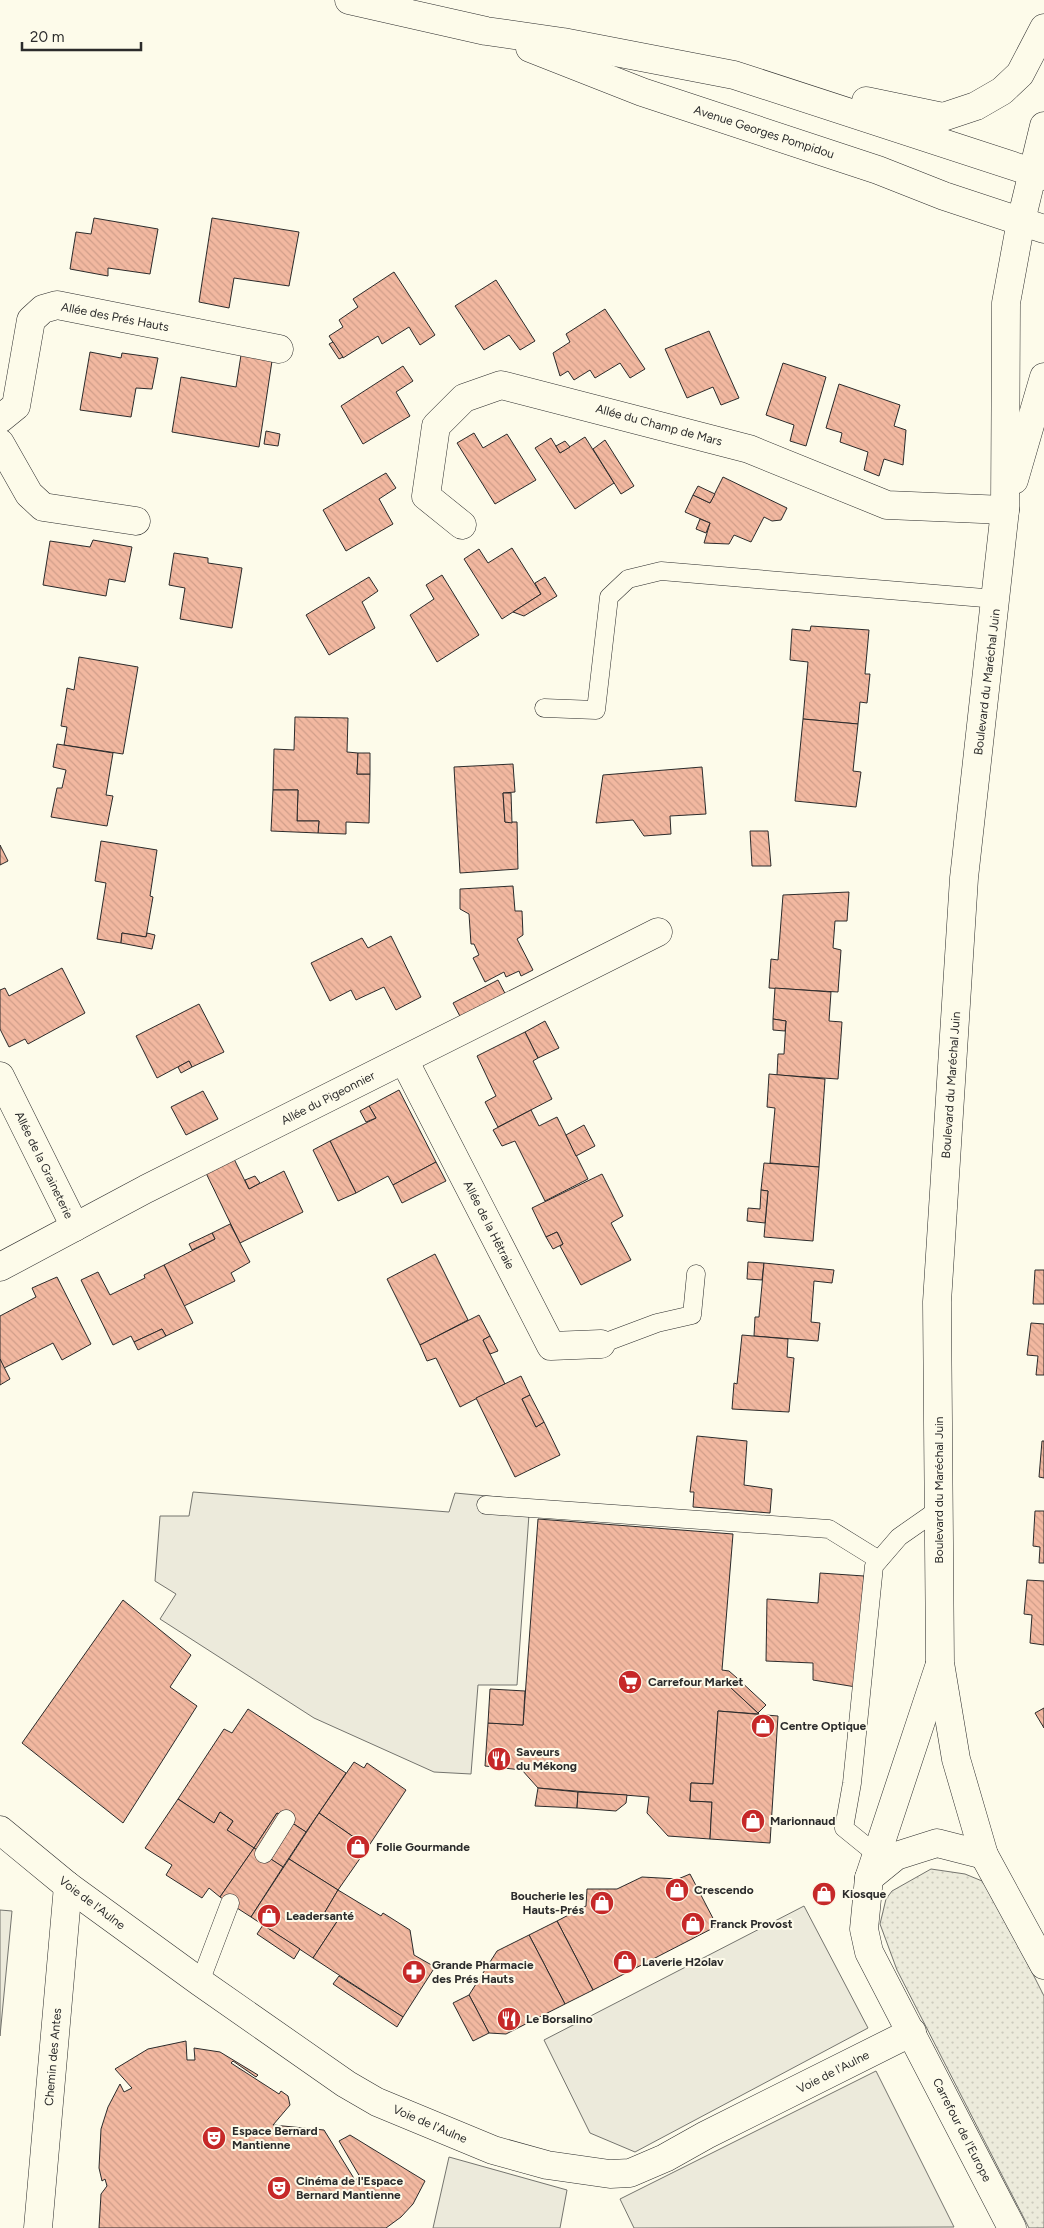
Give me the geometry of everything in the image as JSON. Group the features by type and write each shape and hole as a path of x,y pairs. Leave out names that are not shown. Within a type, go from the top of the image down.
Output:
{"street":[{"name":"Avenue Georges Pompidou","path":"349,0 486,32 563,42 734,75 1038,174"},
{"path":"734,75 942,117 976,106 1002,91 1020,74 1044,28"},
{"name":"Avenue Georges Pompidou","path":"486,32 642,92 878,170 944,196 1033,225"},
{"name":"Boulevard du Maréchal Juin","path":"984,1855 956,1759 940,1663 937,1302 964,878 1005,510 1006,303 1033,225 1044,126"},
{"name":"Allée des Prés Hauts","path":"0,418 16,406 31,320 42,309 57,305 279,349"},
{"name":"Boulevard du Maréchal Juin","path":"1005,510 1044,377"},
{"name":"Allée du Champ de Mars","path":"462,526 426,496 436,426 464,398 501,384 749,449 887,505 1005,510"},
{"path":"0,443 30,494 43,507 136,521"},
{"name":"Allée du Pigeonnier","path":"0,1267 146,1189 658,932"},
{"name":"Allée de la Hêtraie","path":"404,1060 551,1346 601,1344"},
{"name":"Allée de la Graineterie","path":"0,1076 75,1227"},
{"name":"Boulevard du Maréchal Juin","path":"873,1866 940,1663"},
{"name":"Voie de l'Aulne","path":"0,1830 68,1886 200,1982 346,2084 377,2102 493,2150 547,2165 610,2174 630,2173 665,2158 706,2135 912,2032"},
{"path":"873,1866 896,1856 937,1843 984,1855 1044,1965"},
{"name":"Carrefour de l'Europe","path":"873,1866 864,1929 869,1952 1012,2228"},
{"name":"Chemin des Antes","path":"38,2228 68,1886"}],"lane":[{"path":"544,708 596,710 609,597 628,579 661,571 996,599"},
{"path":"601,1344 657,1323 692,1315 696,1274"},
{"path":"486,1505 829,1530 879,1560"},
{"path":"873,1866 844,1828 852,1783 874,1566 899,1537 938,1509"},
{"path":"264,1854 286,1819"},
{"path":"200,1982 230,1903"}],"shaded area":[{"path":"193,1492 449,1512 455,1493 530,1500 517,1685 478,1685 471,1774 434,1772 314,1718 160,1619 176,1594 155,1581 160,1516 189,1516"},
{"path":"931,1869 965,1874 987,1883 1044,1996 1044,2228 1029,2228 897,1970 880,1924 886,1899 892,1891"},
{"path":"804,1906 868,2028 635,2152 590,2133 544,2040"},
{"path":"0,1910 12,1911 0,2036"},
{"path":"876,2071 954,2227 634,2228 620,2199"},
{"path":"449,2157 567,2190 560,2228 433,2228"}],"building":[{"path":"94,218 158,229 150,274 108,268 108,276 70,269 76,232 91,234"},
{"path":"212,218 299,232 289,286 234,278 229,308 199,302"},
{"path":"394,272 435,335 420,345 409,327 382,344 378,336 343,358 329,336 343,327 339,320 358,307 353,299"},
{"path":"496,280 535,341 520,350 509,335 484,350 455,306"},
{"path":"605,309 645,369 630,378 620,363 595,378 590,370 574,380 568,371 560,376 553,353 570,342 566,334"},
{"path":"709,331 739,398 721,405 713,387 687,398 665,349"},
{"path":"333,342 343,357 339,359 329,344"},
{"path":"90,352 121,358 122,353 158,358 152,389 136,388 131,417 80,410"},
{"path":"241,355 272,361 259,447 172,432 181,377 236,387"},
{"path":"783,363 826,377 806,446 790,441 794,425 766,415"},
{"path":"403,366 413,381 396,392 410,416 363,444 341,406"},
{"path":"839,384 900,405 894,426 906,430 903,465 884,459 879,476 864,470 868,452 840,442 842,433 826,428"},
{"path":"266,431 280,434 278,446 264,444"},
{"path":"474,433 483,448 507,434 536,480 495,504 457,443"},
{"path":"585,437 614,483 575,509 535,448 551,438 560,453"},
{"path":"605,440 634,486 621,494 593,449"},
{"path":"565,441 570,447 560,453 556,446"},
{"path":"386,473 396,488 379,499 393,524 346,551 323,510"},
{"path":"723,477 787,508 781,520 772,521 764,517 751,542 734,535 729,544 704,543 710,523 685,512 693,495 710,503"},
{"path":"698,486 715,494 710,503 693,495"},
{"path":"700,519 710,523 706,533 696,529"},
{"path":"93,540 132,547 125,582 109,579 106,596 43,585 50,541 90,547"},
{"path":"512,548 541,594 502,619 464,559 479,549 488,563"},
{"path":"174,553 208,558 208,563 242,568 232,628 180,619 185,588 169,585"},
{"path":"442,575 479,635 437,662 410,615 434,599 426,585"},
{"path":"369,577 378,591 362,602 375,628 329,655 306,615"},
{"path":"545,577 557,596 524,616 513,612 541,594 535,583"},
{"path":"811,626 869,630 865,674 870,674 867,703 860,702 858,724 803,719 808,662 790,660 792,629 810,631"},
{"path":"79,657 138,667 123,754 64,745 67,727 61,726 67,688 74,690"},
{"path":"295,717 348,718 347,752 358,753 357,774 370,774 369,823 346,822 346,834 318,833 319,821 297,821 298,790 273,790 274,749 294,750"},
{"path":"803,719 858,724 853,771 861,772 856,807 795,801"},
{"path":"57,744 113,753 106,795 113,796 107,826 51,817 57,788 62,788 66,770 53,767"},
{"path":"358,753 370,753 370,774 357,774"},
{"path":"513,764 515,792 503,793 505,822 517,822 518,869 460,873 454,767"},
{"path":"702,767 706,814 670,816 671,834 644,836 633,820 596,823 603,775"},
{"path":"273,790 298,790 297,821 319,821 318,833 271,831"},
{"path":"503,793 511,793 512,823 505,822"},
{"path":"750,831 768,831 771,866 752,866"},
{"path":"101,841 157,850 150,896 153,897 146,937 122,933 121,943 97,939 106,883 95,881"},
{"path":"0,845 8,861 0,865"},
{"path":"513,886 515,911 522,911 523,935 517,939 533,970 521,976 519,971 506,977 504,972 485,982 473,958 479,955 474,944 471,944 469,914 460,909 460,889"},
{"path":"849,892 847,921 835,921 833,948 841,950 838,992 769,988 771,959 778,960 783,895"},
{"path":"122,933 146,937 147,933 155,935 152,949 121,943"},
{"path":"391,936 421,997 396,1010 384,987 356,1000 351,990 330,1001 311,963 362,938 368,948"},
{"path":"62,968 85,1013 28,1044 25,1039 9,1047 0,1029 0,990 5,988 9,996"},
{"path":"498,980 508,999 463,1022 453,1003"},
{"path":"775,988 831,992 829,1021 842,1022 838,1079 777,1075 778,1054 784,1054 786,1021 773,1019"},
{"path":"199,1004 224,1052 192,1067 189,1061 157,1078 136,1036"},
{"path":"773,1019 786,1021 785,1031 773,1030"},
{"path":"545,1021 559,1048 538,1058 525,1032"},
{"path":"525,1032 538,1058 533,1061 552,1099 498,1127 485,1102 496,1096 477,1056"},
{"path":"189,1061 192,1067 181,1073 178,1067"},
{"path":"769,1074 825,1079 819,1167 770,1163 775,1108 767,1107"},
{"path":"399,1090 436,1162 393,1185 388,1176 356,1193 330,1141 376,1118 369,1106"},
{"path":"203,1091 218,1119 186,1135 171,1107"},
{"path":"369,1106 376,1118 366,1122 360,1111"},
{"path":"531,1110 539,1126 557,1117 588,1179 545,1201 515,1141 502,1146 493,1130"},
{"path":"584,1125 595,1146 576,1156 566,1135"},
{"path":"330,1141 356,1193 338,1201 313,1150"},
{"path":"233,1157 249,1189 284,1171 303,1212 240,1243 205,1171"},
{"path":"436,1162 446,1181 402,1203 393,1185"},
{"path":"764,1163 819,1167 813,1241 764,1237 768,1191 761,1190"},
{"path":"602,1174 623,1216 611,1223 631,1260 581,1285 560,1246 563,1244 557,1232 546,1237 532,1208"},
{"path":"255,1176 260,1183 249,1189 245,1180"},
{"path":"761,1190 768,1191 765,1223 747,1221 748,1208 760,1209"},
{"path":"230,1224 250,1262 231,1273 235,1281 184,1306 164,1265 215,1239 212,1233"},
{"path":"557,1232 563,1244 553,1249 546,1237"},
{"path":"212,1233 215,1239 192,1250 189,1244"},
{"path":"435,1254 468,1320 420,1345 387,1279"},
{"path":"748,1262 764,1263 762,1280 747,1279"},
{"path":"764,1263 834,1270 832,1283 814,1281 811,1322 820,1323 818,1341 754,1336 755,1317 759,1317"},
{"path":"164,1265 193,1323 166,1336 162,1329 134,1342 131,1336 113,1345 81,1280 98,1272 110,1295 145,1278 144,1275"},
{"path":"1035,1270 1044,1270 1044,1304 1033,1304"},
{"path":"57,1277 91,1344 62,1360 53,1343 4,1368 0,1359 0,1316 36,1297 32,1288"},
{"path":"479,1315 490,1336 483,1340 505,1384 460,1407 436,1358 427,1361 420,1345"},
{"path":"1031,1323 1044,1324 1044,1375 1036,1375 1038,1356 1027,1355"},
{"path":"162,1329 166,1336 138,1350 134,1342"},
{"path":"742,1335 788,1339 787,1357 794,1358 789,1412 732,1409 734,1383 737,1384"},
{"path":"490,1336 498,1351 490,1354 483,1340"},
{"path":"0,1359 10,1379 0,1385"},
{"path":"521,1376 530,1395 522,1399 536,1427 544,1422 560,1455 515,1477 476,1398"},
{"path":"530,1395 544,1422 536,1427 522,1399"},
{"path":"697,1436 747,1441 744,1485 772,1489 770,1513 693,1507 694,1492 690,1492"},
{"path":"1042,1441 1044,1441 1044,1478 1039,1477"},
{"path":"1035,1511 1044,1511 1044,1563 1039,1563 1040,1547 1033,1546"},
{"name":"Carrefour Market","path":"538,1519 733,1534 722,1670 729,1671 737,1678 729,1686 759,1714 718,1711 713,1784 691,1783 690,1801 712,1802 710,1839 668,1836 647,1813 649,1797 538,1788 522,1770 485,1766 488,1723 523,1725"},
{"path":"820,1573 864,1576 856,1687 813,1680 813,1663 766,1661 767,1599 818,1603"},
{"path":"1027,1580 1044,1581 1044,1645 1030,1643 1032,1615 1024,1614"},
{"path":"123,1600 191,1655 170,1687 197,1706 123,1823 22,1743"},
{"path":"737,1678 766,1705 758,1713 729,1686"},
{"path":"490,1689 525,1691 523,1725 488,1723"},
{"path":"1044,1708 1044,1728 1035,1713"},
{"path":"248,1709 346,1773 306,1832 277,1813 254,1848 227,1830 233,1821 220,1812 214,1823 178,1799 224,1729 232,1733"},
{"path":"718,1711 778,1716 770,1843 710,1839 712,1802 690,1801 691,1783 713,1784"},
{"path":"354,1762 364,1768 367,1763 406,1790 368,1847 319,1813"},
{"path":"538,1788 578,1792 577,1808 535,1806"},
{"path":"578,1792 627,1795 626,1803 616,1811 577,1808"},
{"path":"178,1799 214,1823 220,1812 233,1821 227,1830 254,1848 220,1897 209,1888 202,1898 166,1875 172,1865 145,1848"},
{"path":"277,1813 306,1832 283,1867 254,1848"},
{"path":"319,1813 368,1847 338,1890 289,1859"},
{"path":"254,1848 283,1867 251,1917 220,1897"},
{"path":"289,1859 338,1890 325,1912 338,1920 313,1958 251,1917"},
{"path":"690,1874 717,1926 593,1990 557,1921 586,1906 587,1889 617,1889 642,1877 678,1879"},
{"path":"338,1890 381,1916 383,1913 410,1930 414,1955 435,1967 403,2017 313,1958 338,1920 325,1912"},
{"path":"557,1921 593,1990 565,2004 529,1935"},
{"path":"263,1925 300,1949 294,1959 257,1934"},
{"path":"529,1935 565,2004 506,2034 489,2033 469,1995 497,1951"},
{"path":"339,1976 403,2017 397,2027 333,1984"},
{"path":"469,1995 489,2033 473,2041 453,2003"},
{"name":"Espace Bernard Mantienne","path":"186,2041 187,2060 195,2060 194,2048 220,2052 258,2075 256,2077 233,2061 231,2063 279,2094 281,2091 288,2096 290,2105 273,2125 324,2130 355,2180 360,2177 339,2141 350,2135 425,2181 413,2204 401,2217 386,2228 99,2228 101,2194 107,2186 105,2179 102,2181 99,2168 101,2129 108,2107 120,2084 124,2092 132,2088 115,2069 148,2049"}],"place":[{"name":"Carrefour Market","path":"630,1682"},
{"name":"Centre Optique","path":"763,1726"},
{"name":"Saveurs du Mékong","path":"499,1759"},
{"name":"Marionnaud","path":"753,1821"},
{"name":"Folie Gourmande","path":"358,1847"},
{"name":"Crescendo","path":"677,1890"},
{"name":"Kiosque","path":"824,1894"},
{"name":"Boucherie les Hauts-Prés","path":"602,1903"},
{"name":"Leadersanté","path":"269,1916"},
{"name":"Franck Provost","path":"693,1924"},
{"name":"Laverie H2olav","path":"625,1962"},
{"name":"Grande Pharmacie des Prés Hauts","path":"414,1972"},
{"name":"Le Borsalino","path":"509,2019"},
{"name":"Espace Bernard Mantienne","path":"214,2138"},
{"name":"Cinéma de l'Espace Bernard Mantienne","path":"279,2188"}]}
